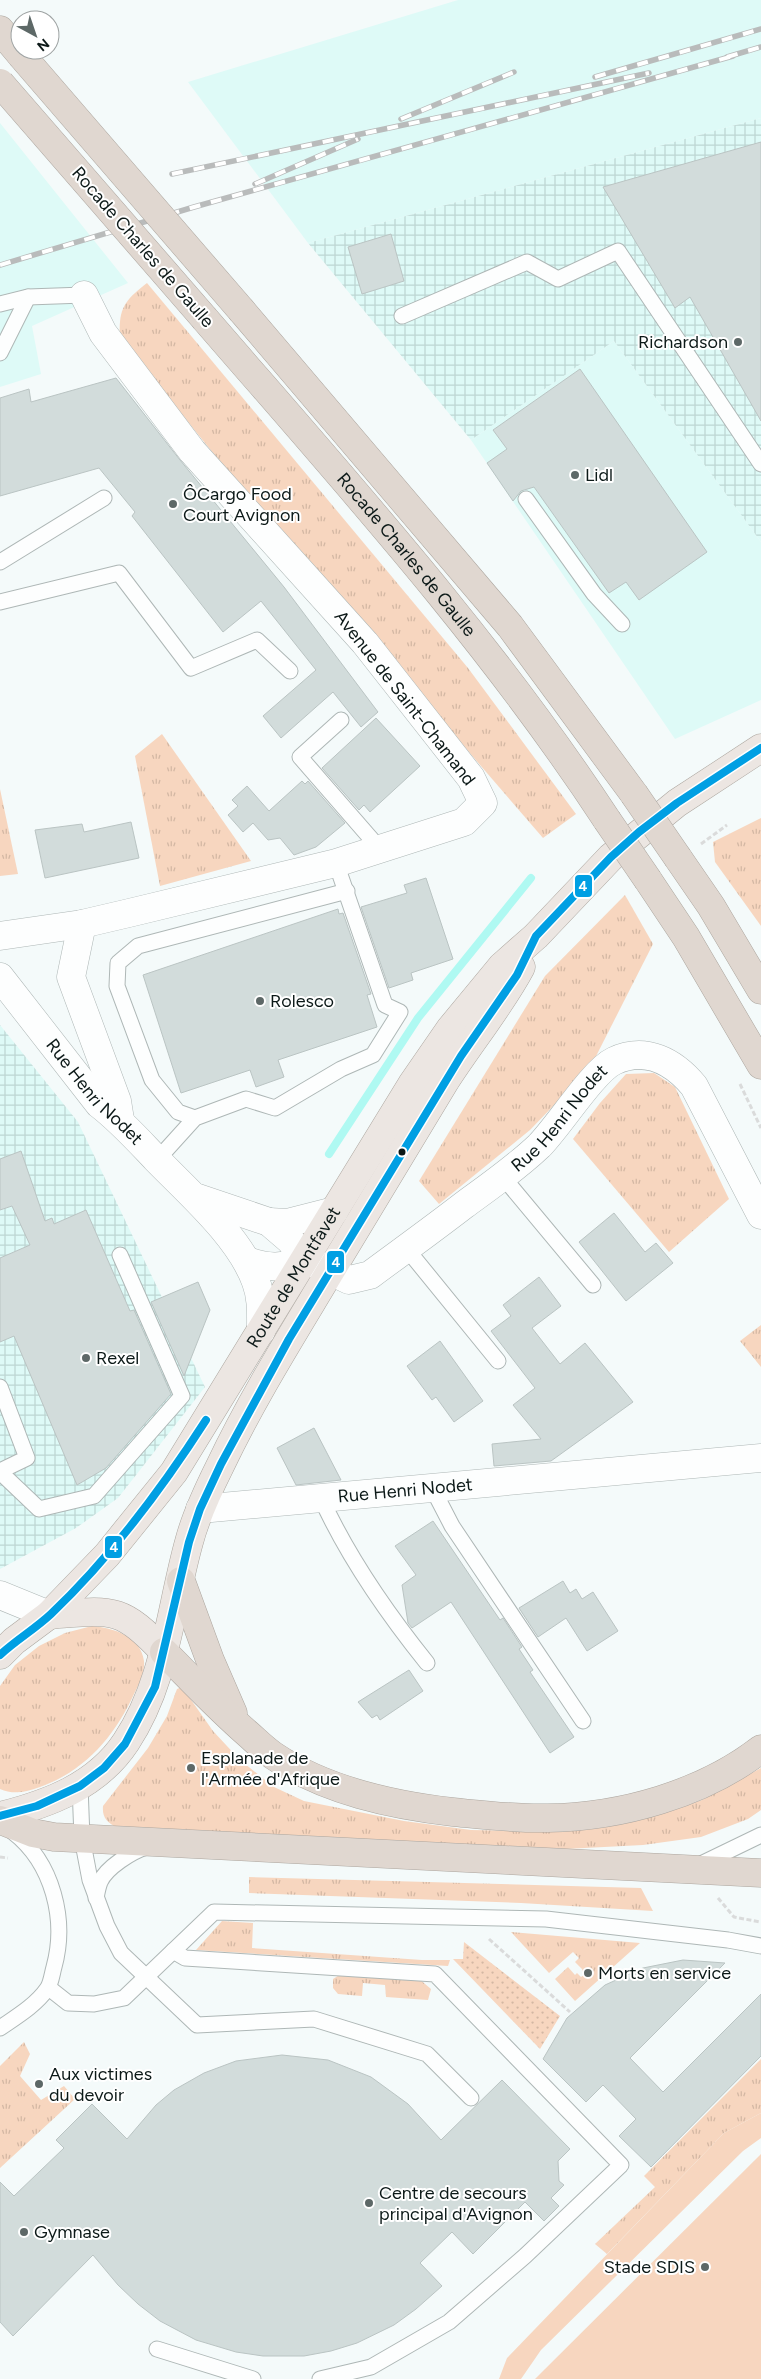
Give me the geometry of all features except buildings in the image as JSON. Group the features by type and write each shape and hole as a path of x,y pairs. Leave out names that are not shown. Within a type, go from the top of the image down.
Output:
{"highway":[{"name":"Rocade Charles de Gaulle","path":"0,30 510,626 634,794 687,853 711,906 761,990"},
{"name":"Rocade Charles de Gaulle","path":"0,83 429,579 522,696 569,761 686,937 761,1064"},
{"path":"181,1581 210,1660 239,1726"},
{"path":"164,1652 239,1726 274,1756 305,1773 356,1794 424,1809 538,1818 579,1816 648,1803 721,1775 761,1749"},
{"path":"0,1821 33,1833 54,1837 693,1868 761,1873"}],"main road":[{"name":"Route de Montfavet","path":"0,1655 14,1641 49,1615 107,1555 174,1472 412,1084 450,1029 502,966 536,936 611,857 639,832 677,803 761,748"},
{"name":"Route de Montfavet","path":"0,1816 37,1806 80,1786 104,1768 125,1744 143,1713 154,1687 164,1652 189,1542 200,1509 247,1415 330,1271 461,1056 517,975 536,936"},
{"path":"49,1615 102,1611 119,1614 134,1622 164,1652"}],"street":[{"name":"Avenue de Saint-Chamand","path":"0,936 82,924 336,864 464,822 483,803 471,778 365,643 192,451 103,333 84,295"},
{"path":"82,924 70,977 117,1101 120,1120"},
{"name":"Rue Henri Nodet","path":"0,977 99,1104 120,1120 157,1160 198,1198 247,1261 256,1282 261,1302 261,1331"},
{"name":"Rue Henri Nodet","path":"269,1222 290,1240 305,1259 349,1280 370,1275 502,1177 538,1146 557,1126 598,1074 614,1061 635,1055 652,1056 681,1070 694,1086 761,1215"},
{"name":"Rue Henri Nodet","path":"198,1198 269,1222 287,1222 334,1211"},
{"path":"247,1261 266,1267 284,1267 305,1259"},
{"name":"Rue Henri Nodet","path":"200,1509 761,1458"},
{"path":"3,1599 49,1615"}],"lane":[{"path":"402,316 527,262 558,279 618,251 761,464"},
{"path":"0,304 28,297 84,295"},
{"path":"0,353 28,297"},
{"path":"0,562 104,498"},
{"path":"526,498 594,594 622,624"},
{"path":"0,602 119,573 191,668 257,640 290,671"},
{"path":"341,720 300,757 380,849"},
{"path":"157,1160 195,1118 246,1099 276,1108 341,1069 373,1055 400,1012 385,1005 347,891 336,864"},
{"path":"195,1118 178,1112 152,1080 117,986 118,963 138,946 347,891"},
{"path":"502,1177 593,1285"},
{"path":"406,1248 498,1361"},
{"path":"0,1387 27,1458 0,1472 39,1509 94,1496 182,1396 120,1255"},
{"path":"439,1486 438,1499 452,1526 583,1721"},
{"path":"321,1498 337,1533 398,1626 427,1663"},
{"path":"80,1786 82,1838 90,1880 106,1926 121,1953 197,2025 314,2019 427,2054 471,2098"},
{"path":"0,1821 22,1838 38,1857 51,1887 60,1921 60,1942 49,1988 33,2004 0,2028"},
{"path":"693,1868 761,1835"},
{"path":"96,1898 100,1881 115,1865 134,1851 165,1842"},
{"path":"49,1988 68,2003 94,2004 124,1998 214,1912 546,1918 728,1940 761,1946"},
{"path":"173,1951 185,1958 435,1974 621,2165 559,2224 449,2322 371,2367 320,2379"},
{"path":"157,2349 253,2379"}],"path":[{"path":"687,853 727,826"},
{"path":"714,1893 734,1917 761,1922"},
{"path":"471,1917 492,1943 570,2012"}],"shaded area":[{"path":"458,0 761,0 761,118 308,243 188,82"},
{"path":"761,118 761,542 614,341 471,440 308,243"},
{"path":"0,123 128,283 32,326 41,374 0,387"},
{"path":"614,341 761,542 761,700 675,739 471,440"},
{"path":"0,1025 78,1122 205,1387 118,1498 76,1528 0,1569"}],"green space":[{"path":"147,283 468,668 576,814 543,838 243,490 120,338 122,312 128,300"},
{"path":"162,734 251,861 160,886 135,756"},
{"path":"0,789 18,874 0,876"},
{"path":"761,818 761,926 715,862 713,842"},
{"path":"625,895 653,944 590,1068 530,1130 439,1204 419,1181 545,976"},
{"path":"654,1073 675,1087 729,1199 669,1252 573,1139 600,1103 626,1074"},
{"path":"761,1325 761,1367 740,1341"},
{"path":"92,1626 117,1631 125,1635 138,1645 142,1652 144,1661 143,1674 118,1724 97,1750 71,1772 30,1790 15,1792 0,1789 0,1686 15,1665 39,1646 65,1633"},
{"name":"Esplanade de l'Armée d'Afrique","path":"182,1687 213,1731 240,1760 274,1787 304,1801 404,1821 471,1830 532,1831 593,1828 654,1816 702,1800 761,1768 761,1810 748,1819 701,1837 643,1845 546,1850 117,1828 106,1819 103,1814 103,1806 148,1748 167,1716 177,1689"},
{"path":"249,1877 641,1888 653,1911 521,1903 249,1893"},
{"path":"222,1921 253,1923 252,1948 422,1960 450,1960 448,1966 196,1950"},
{"path":"511,1932 640,1943 575,2001 555,1979 568,1967 575,1975 577,1973 581,1977 584,1975 582,1969 575,1962 579,1958 573,1952 549,1973"},
{"path":"464,1942 560,2016 540,2049 453,1959 463,1959"},
{"path":"344,1972 418,1978 431,1989 428,2000 386,1997 385,1985 363,1983 362,1996 338,1994 333,1988 333,1979"},
{"path":"24,2042 30,2054 20,2076 41,2100 64,2086 75,2099 0,2168 0,2066"},
{"path":"761,2059 761,2113 724,2133 607,2254 595,2244 655,2187 644,2176"},
{"path":"761,2113 761,2138 743,2151 541,2350 521,2379 499,2379 507,2358 724,2133"},
{"name":"Stade SDIS","path":"761,2154 761,2379 535,2379"}],"waterway":[{"path":"329,1154 418,1018 531,878"}],"railway":[{"path":"595,77 761,29"},
{"path":"727,57 761,47"},
{"path":"0,265 194,207 733,56"},
{"path":"401,119 514,72"},
{"path":"172,174 649,73"},
{"path":"255,184 358,139"}],"transit line":[{"name":"4","path":"0,1816 37,1806 80,1786 104,1768 125,1744 155,1687 189,1542 200,1509 221,1464 289,1339 461,1056 517,975 536,936 611,857 639,832 677,803 761,748"},
{"name":"4","path":"0,1655 51,1614 115,1546 153,1497 206,1420"}],"place":[{"name":"Richardson","path":"738,342"},
{"name":"Lidl","path":"575,475"},
{"name":"ÔCargo Food Court Avignon","path":"173,504"},
{"name":"Rolesco","path":"260,1001"},
{"name":"Rexel","path":"86,1358"},
{"name":"Esplanade de l'Armée d'Afrique","path":"191,1768"},
{"name":"Morts en service","path":"588,1973"},
{"name":"Aux victimes du devoir","path":"39,2084"},
{"name":"Centre de secours principal d'Avignon","path":"369,2203"},
{"name":"Gymnase","path":"24,2232"},
{"name":"Stade SDIS","path":"705,2267"}]}
